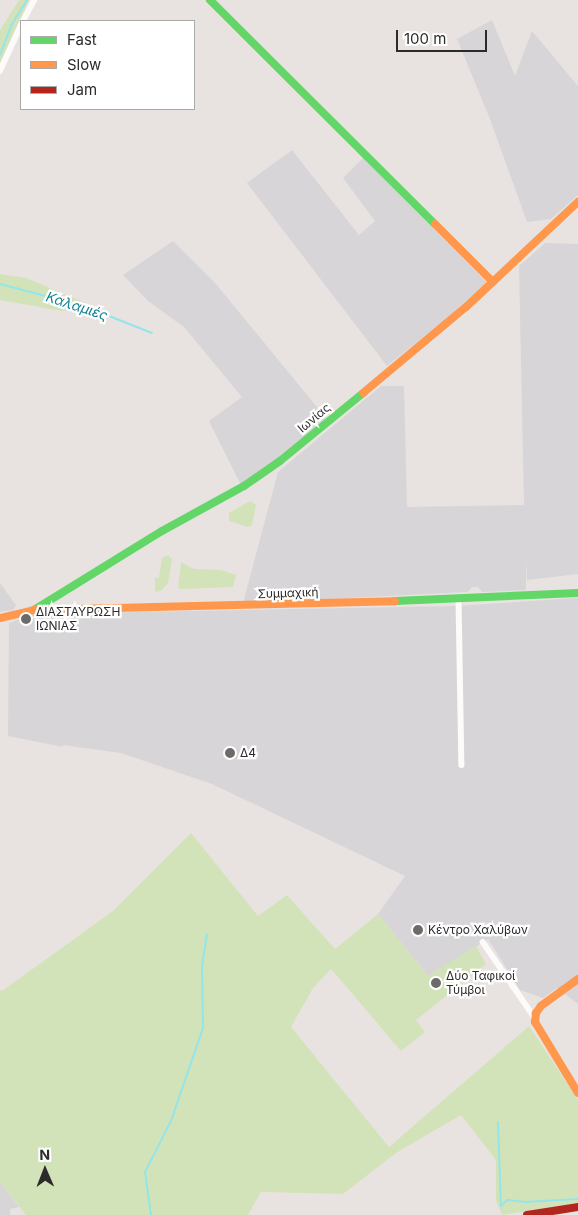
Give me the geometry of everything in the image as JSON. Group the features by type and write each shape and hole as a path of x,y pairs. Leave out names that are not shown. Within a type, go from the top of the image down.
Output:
{"street":[{"path":"24,20 34,0"},
{"path":"210,0 493,282"},
{"path":"0,71 20,27"},
{"name":"Ιωνίας","path":"34,610 162,531 244,486 280,461 466,307 578,202"},
{"name":"Συμμαχική","path":"0,618 34,610 459,600 578,593"},
{"path":"52,599 53,611"},
{"path":"459,600 462,765"},
{"path":"483,942 535,1018 538,1030 578,1093"},
{"path":"535,1018 541,1006 578,979"},
{"path":"527,1215 578,1208"}],"shaded area":[{"path":"492,20 515,76 532,31 578,86 578,195 551,219 527,222 490,119 457,39"},
{"path":"292,150 359,235 375,221 343,178 363,158 487,282 447,318 387,366 247,183"},
{"path":"173,241 216,284 326,418 241,485 209,421 242,397 184,327 148,301 123,275"},
{"path":"545,243 578,244 578,574 527,580 526,557 526,590 482,592 478,587 472,587 468,592 243,603 278,472 381,386 404,386 407,507 524,505 519,266"},
{"path":"0,583 16,605 13,610 0,612"},
{"path":"578,598 578,1004 557,988 543,998 520,990 480,926 488,939 428,976 378,914 405,876 212,784 121,753 63,745 63,747 8,736 9,623 33,614 455,606"},
{"path":"0,1183 19,1207 10,1209 10,1215 0,1215"}],"green space":[{"path":"19,0 29,0 0,63 0,30"},
{"path":"0,274 26,278 86,303 62,311 0,300"},
{"path":"250,501 256,505 252,525 248,527 229,521 229,513"},
{"path":"168,555 172,559 168,583 161,591 155,592 155,578 159,578 162,558"},
{"path":"181,562 194,569 221,570 236,575 233,587 180,589 178,587"},
{"path":"191,833 258,916 287,895 335,949 378,914 428,976 476,946 486,964 416,1020 425,1032 401,1051 331,969 313,988 291,1027 389,1147 529,1026 578,1100 578,1203 502,1215 496,1201 496,1160 461,1115 396,1153 343,1194 261,1192 248,1215 26,1215 0,1183 0,990 2,991 113,911"}],"waterway":[{"name":"Καλαμιές","path":"0,55 12,24 27,0"},
{"name":"Καλαμιές","path":"0,284 84,306 152,333"},
{"path":"151,1215 145,1172 171,1121 203,1028 202,966 207,934"},
{"path":"498,1122 501,1206"},
{"path":"501,1206 507,1200 525,1202 578,1199"}],"traffic: fast":[{"path":"210,0 435,224"},
{"path":"34,610 162,531 244,486 280,461 363,393"},
{"path":"395,601 578,593"}],"traffic: slow":[{"path":"363,393 466,307 578,202"},
{"path":"435,224 493,282"},
{"path":"0,618 34,610 395,601"},
{"path":"578,979 541,1006 536,1013 535,1022 578,1093"}],"traffic: jam":[{"path":"527,1215 578,1207"}],"place":[{"name":"ΔΙΑΣΤΑΥΡΩΣΗ ΙΩΝΙΑΣ","path":"26,619"},
{"name":"Δ4","path":"230,753"},
{"name":"Κέντρο Χαλύβων","path":"418,930"},
{"name":"Δύο Ταφικοί Τύμβοι","path":"436,983"}]}
